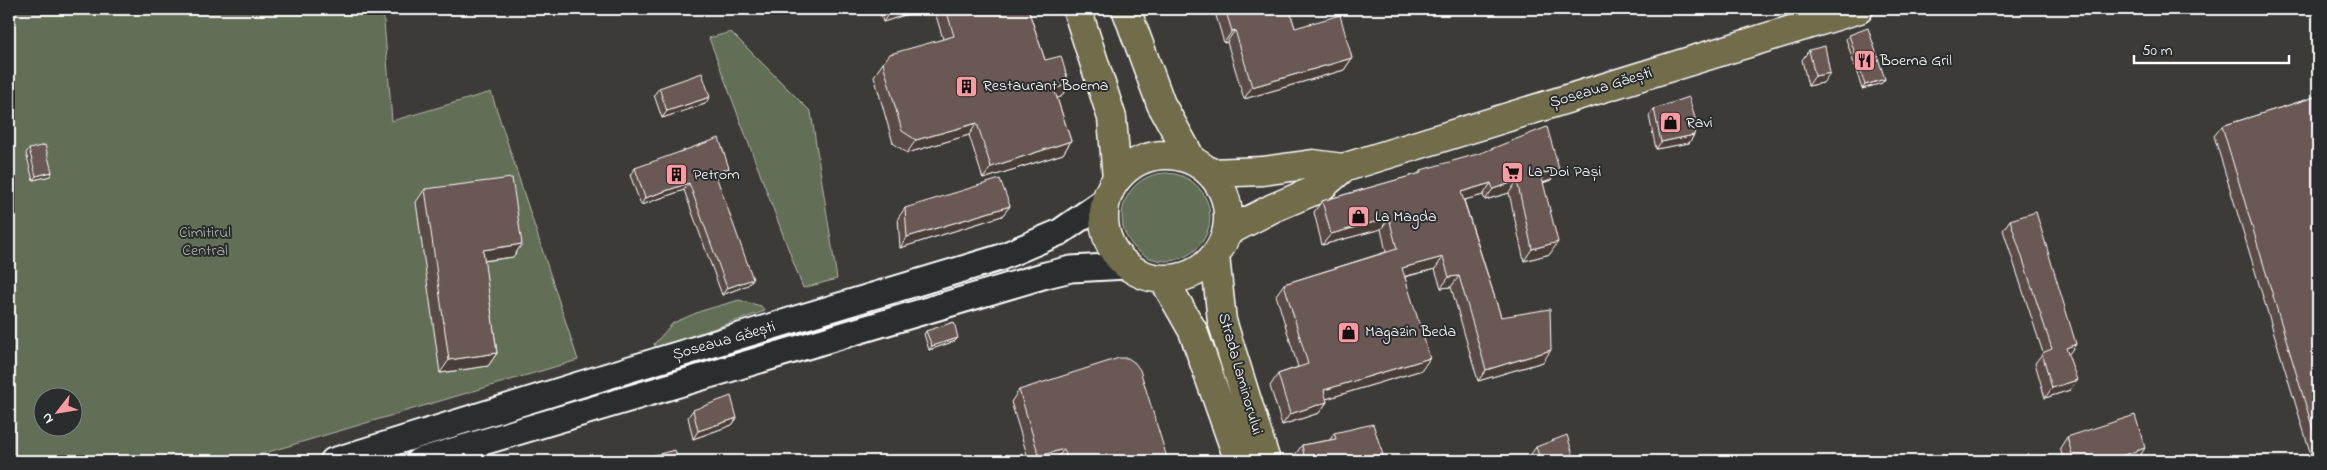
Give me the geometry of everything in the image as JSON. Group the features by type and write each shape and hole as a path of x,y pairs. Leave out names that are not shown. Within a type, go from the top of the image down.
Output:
{"main road":[{"path":"1077,9 1112,118 1111,189 1104,211 1106,233 1115,253 1127,266 1144,276 1164,280 1190,275 1204,267 1216,256 1227,232 1229,216 1226,200 1220,185 1201,166 1161,104 1126,9"},
{"name":"Șoseaua Găești","path":"1343,168 1859,9"},
{"path":"1111,189 1129,167 1148,157 1170,155 1201,166 1263,171 1313,164 1343,168"},
{"path":"1227,232 1273,208 1320,188 1343,168"},
{"name":"Șoseaua Găești","path":"333,461 1025,249 1075,223 1111,189"},
{"name":"Strada Laminorului","path":"1216,256 1222,321 1266,461"},
{"name":"Șoseaua Găești","path":"420,461 647,392 1071,269 1127,266"},
{"name":"Strada Laminorului","path":"1164,280 1193,331 1238,461"},
{"path":"800,318 807,345"},
{"path":"640,366 647,392"}],"shaded area":[{"path":"9,9 2318,9 2318,461 9,461"}],"green space":[{"name":"Cimitirul Central","path":"9,9 383,9 392,121 491,92 578,360 238,461 9,461"},
{"path":"731,32 811,112 837,279 803,288 709,38"},
{"path":"1166,173 1183,177 1197,186 1206,200 1210,217 1206,234 1197,248 1183,257 1166,261 1149,257 1135,248 1126,234 1122,217 1126,200 1135,186 1149,177"},
{"path":"739,300 761,306 765,311 656,348 654,344 673,323 701,311"}],"building":[{"name":"Restaurant Boema","path":"946,9 1028,9 1045,60 1061,56 1069,84 1054,89 1071,141 991,167 977,123 916,140 902,131 883,63 890,54 954,36"},
{"path":"1225,9 1289,9 1295,28 1340,15 1352,58 1252,87 1235,30 1232,31"},
{"name":"Boema Gril","path":"1868,28 1885,79 1865,85 1849,35"},
{"path":"1825,46 1830,73 1815,76 1809,50"},
{"path":"702,73 710,97 667,111 659,88"},
{"path":"2318,96 2318,446 2222,126"},
{"name":"Ravi","path":"1689,97 1696,122 1694,135 1661,142 1654,109"},
{"path":"1547,127 1559,169 1541,174 1558,242 1532,249 1517,181 1493,189 1491,183 1461,192 1501,317 1550,309 1551,350 1486,370 1459,276 1449,277 1443,257 1402,268 1430,358 1324,390 1327,402 1290,414 1278,374 1308,364 1284,284 1397,249 1389,218 1331,234 1322,201 1421,173 1421,170 1481,153"},
{"path":"719,138 729,168 715,173 753,279 727,288 689,183 645,198 635,168"},
{"path":"45,145 52,172 36,176 29,149"},
{"path":"512,178 522,244 483,250 497,353 449,360 425,189"},
{"path":"1000,179 1010,206 907,237 905,208"},
{"path":"2036,212 2076,344 2066,348 2077,380 2052,388 2042,353 2052,349 2010,220"},
{"path":"954,322 958,338 932,346 926,331"},
{"path":"1119,358 1128,358 1140,370 1168,461 1068,461 1064,449 1039,456 1019,390"},
{"path":"731,396 737,418 698,431 693,410"},
{"path":"2135,415 2145,448 2115,458 2116,461 2074,461 2067,437"},
{"path":"1373,424 1385,461 1305,461 1302,445 1336,439 1334,433"},
{"path":"1567,435 1575,461 1541,461 1536,447"},
{"path":"675,450 678,461 630,461"},
{"path":"2318,452 2318,461 2292,461"}],"place":[{"name":"Boema Gril","path":"1864,61"},
{"name":"Restaurant Boema","path":"967,86"},
{"name":"Ravi","path":"1670,123"},
{"name":"La Doi Pași","path":"1512,172"},
{"name":"Petrom","path":"677,175"},
{"name":"La Magda","path":"1359,217"},
{"name":"Magazin Beda","path":"1349,332"}]}
